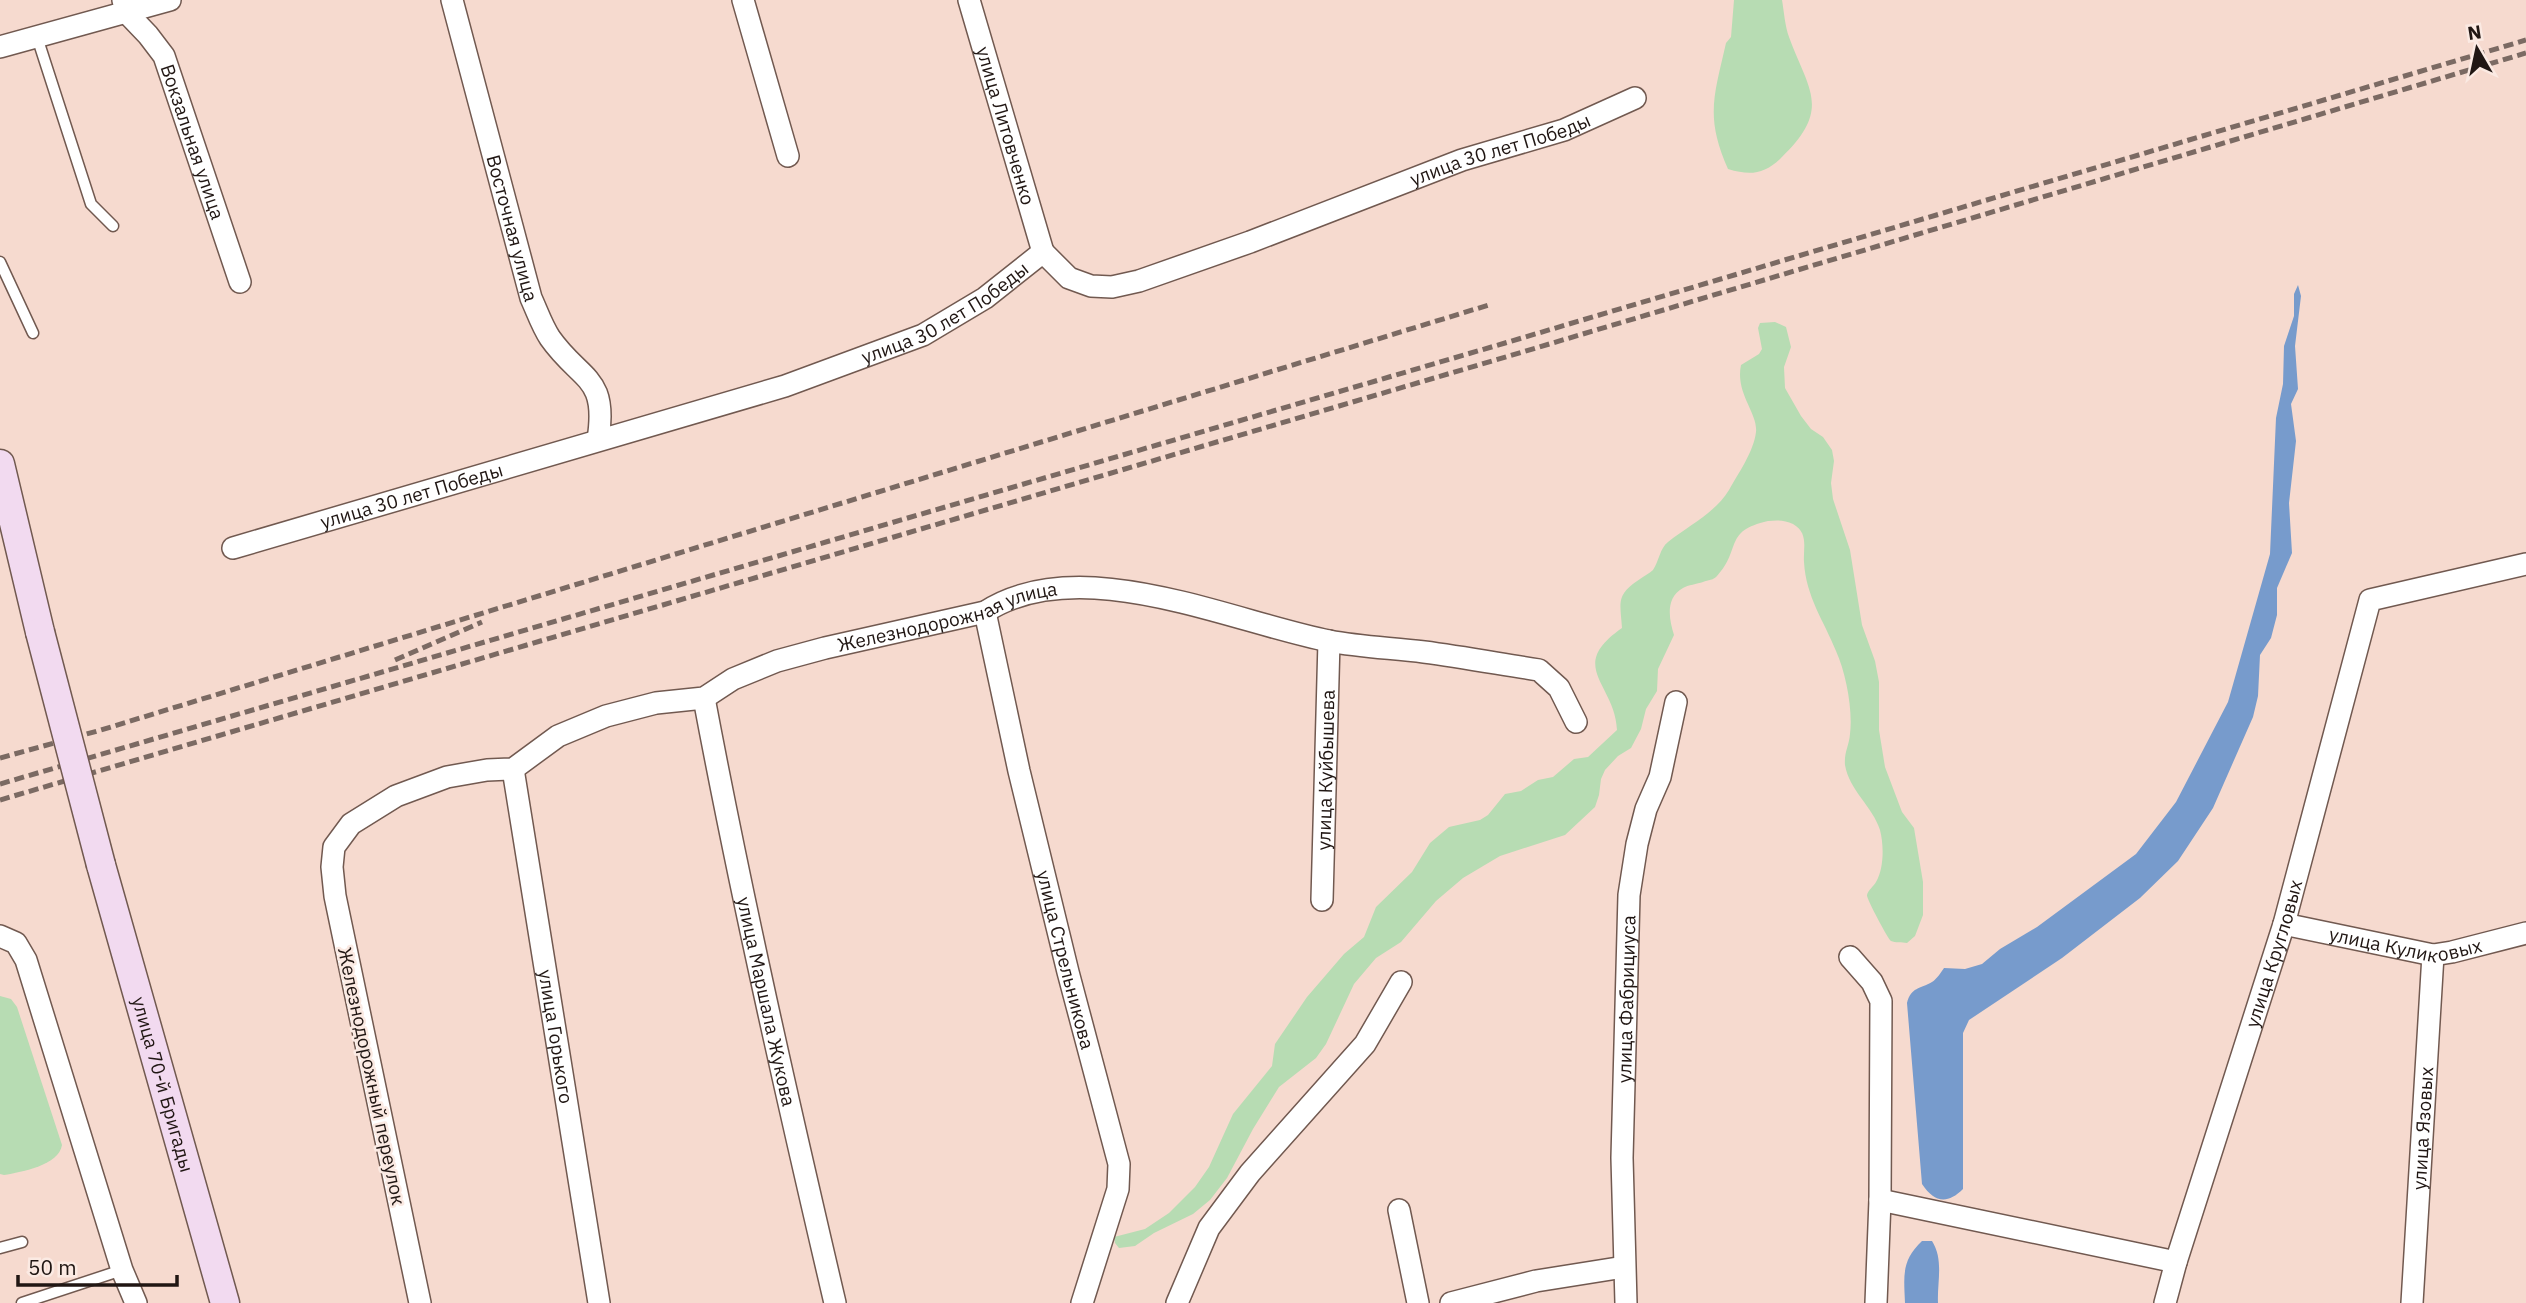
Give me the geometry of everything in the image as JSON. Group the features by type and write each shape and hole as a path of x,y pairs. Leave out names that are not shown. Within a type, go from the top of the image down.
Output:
{"main road":[{"name":"улица 70-й Бригады","path":"0,464 40,632 101,866 225,1303"}],"street":[{"path":"0,47 125,6 170,0"},
{"name":"Восточная улица","path":"452,0 531,298 550,337 597,390 602,415 598,439"},
{"path":"743,0 788,156"},
{"name":"улица Литовченко","path":"969,0 1043,252"},
{"name":"Вокзальная улица","path":"125,6 164,56 240,282"},
{"name":"улица 30 лет Победы","path":"233,548 785,386 923,335 985,298 1043,252 1069,278 1091,286 1112,287 1139,281 1250,242 1462,160 1564,130 1634,98"},
{"name":"улица Кругловых","path":"2165,1303 2284,924 2370,600 2526,564"},
{"name":"Железнодорожная улица","path":"513,769 558,736 606,716 656,703 704,698 733,679 777,661 985,612 1001,601 1019,594 1054,589 1100,589 1170,598 1329,641 1539,670 1559,688 1576,722"},
{"name":"улица Стрельникова","path":"985,612 1019,771 1119,1164 1118,1189 1082,1303"},
{"name":"улица Куйбышева","path":"1322,900 1329,641"},
{"name":"улица Маршала Жукова","path":"704,698 723,800 789,1107 835,1303"},
{"name":"улица Фабрициуса","path":"1626,1303 1622,1158 1629,895 1637,844 1646,809 1660,777 1676,702"},
{"name":"Железнодорожный переулок","path":"420,1303 335,896 332,867 334,847 351,824 396,796 447,777 487,769 513,769"},
{"name":"улица Горького","path":"513,769 599,1303"},
{"name":"улица Куликовых","path":"2284,924 2433,955 2526,933"},
{"path":"0,936 6,936 16,943 26,960 122,1270 136,1303"},
{"name":"улица Язовых","path":"2412,1303 2433,955"},
{"path":"1850,957 1872,982 1881,1001 1877,1303"},
{"path":"1177,1303 1209,1228 1250,1173 1365,1044 1401,982"},
{"path":"1880,1200 2176,1262"},
{"path":"1399,1210 1418,1303"},
{"path":"1451,1303 1536,1281 1624,1267"}],"lane":[{"path":"37,37 91,204 113,226"},
{"path":"0,262 33,333"},
{"path":"0,1248 22,1242"},
{"path":"22,1303 122,1270"}],"green space":[{"path":"1734,0 1782,0 1788,33 1812,99 1807,126 1797,141 1775,163 1757,172 1728,169 1716,135 1715,92 1726,43 1731,37"},
{"path":"1775,322 1786,327 1791,347 1784,367 1785,388 1801,416 1811,429 1823,437 1832,450 1833,499 1850,550 1862,625 1875,661 1879,682 1879,730 1885,767 1902,812 1914,828 1923,882 1923,915 1915,936 1907,943 1891,941 1867,895 1881,870 1880,830 1847,774 1845,756 1851,724 1848,692 1840,660 1808,586 1803,536 1798,528 1787,522 1778,520 1754,525 1739,536 1725,566 1716,577 1685,587 1673,597 1670,616 1674,635 1658,669 1657,691 1646,709 1641,729 1631,748 1618,756 1605,770 1595,807 1565,835 1500,856 1463,878 1436,901 1401,942 1376,958 1354,984 1326,1044 1316,1058 1279,1087 1227,1178 1210,1200 1193,1214 1154,1233 1135,1246 1119,1248 1114,1237 1145,1229 1169,1213 1195,1187 1209,1167 1233,1114 1272,1066 1275,1044 1307,997 1344,954 1364,937 1376,907 1412,872 1430,843 1449,827 1480,820 1488,815 1505,794 1521,791 1538,780 1553,777 1574,759 1588,757 1617,730 1614,714 1595,665 1597,654 1622,628 1620,605 1623,594 1653,570 1668,542 1716,506 1745,462 1752,447 1756,425 1741,385 1741,365 1759,354 1762,349 1758,328 1760,323"},
{"path":"0,996 11,999 17,1007 62,1145 54,1158 47,1162 4,1175 0,1174"}],"water":[{"path":"2298,285 2301,296 2295,346 2298,389 2291,404 2296,441 2289,503 2292,553 2277,588 2277,615 2271,638 2260,655 2258,696 2253,717 2213,808 2178,861 2140,898 2062,958 1969,1020 1963,1033 1963,1189 1952,1198 1936,1198 1922,1184 1907,1003 1911,994 1934,981 1944,968 1965,969 1982,964 2136,854 2176,802 2228,702 2270,554 2276,418 2283,384 2284,346 2294,316 2294,294"},
{"path":"1922,1241 1932,1241 1936,1248 1939,1271 1938,1303 1905,1303 1905,1269 1910,1255"}],"railway":[{"path":"0,784 1505,343 2526,40"},
{"path":"0,800 1509,356 2526,53"},
{"path":"0,758 101,730 1492,304"},
{"path":"395,660 482,622"}]}
